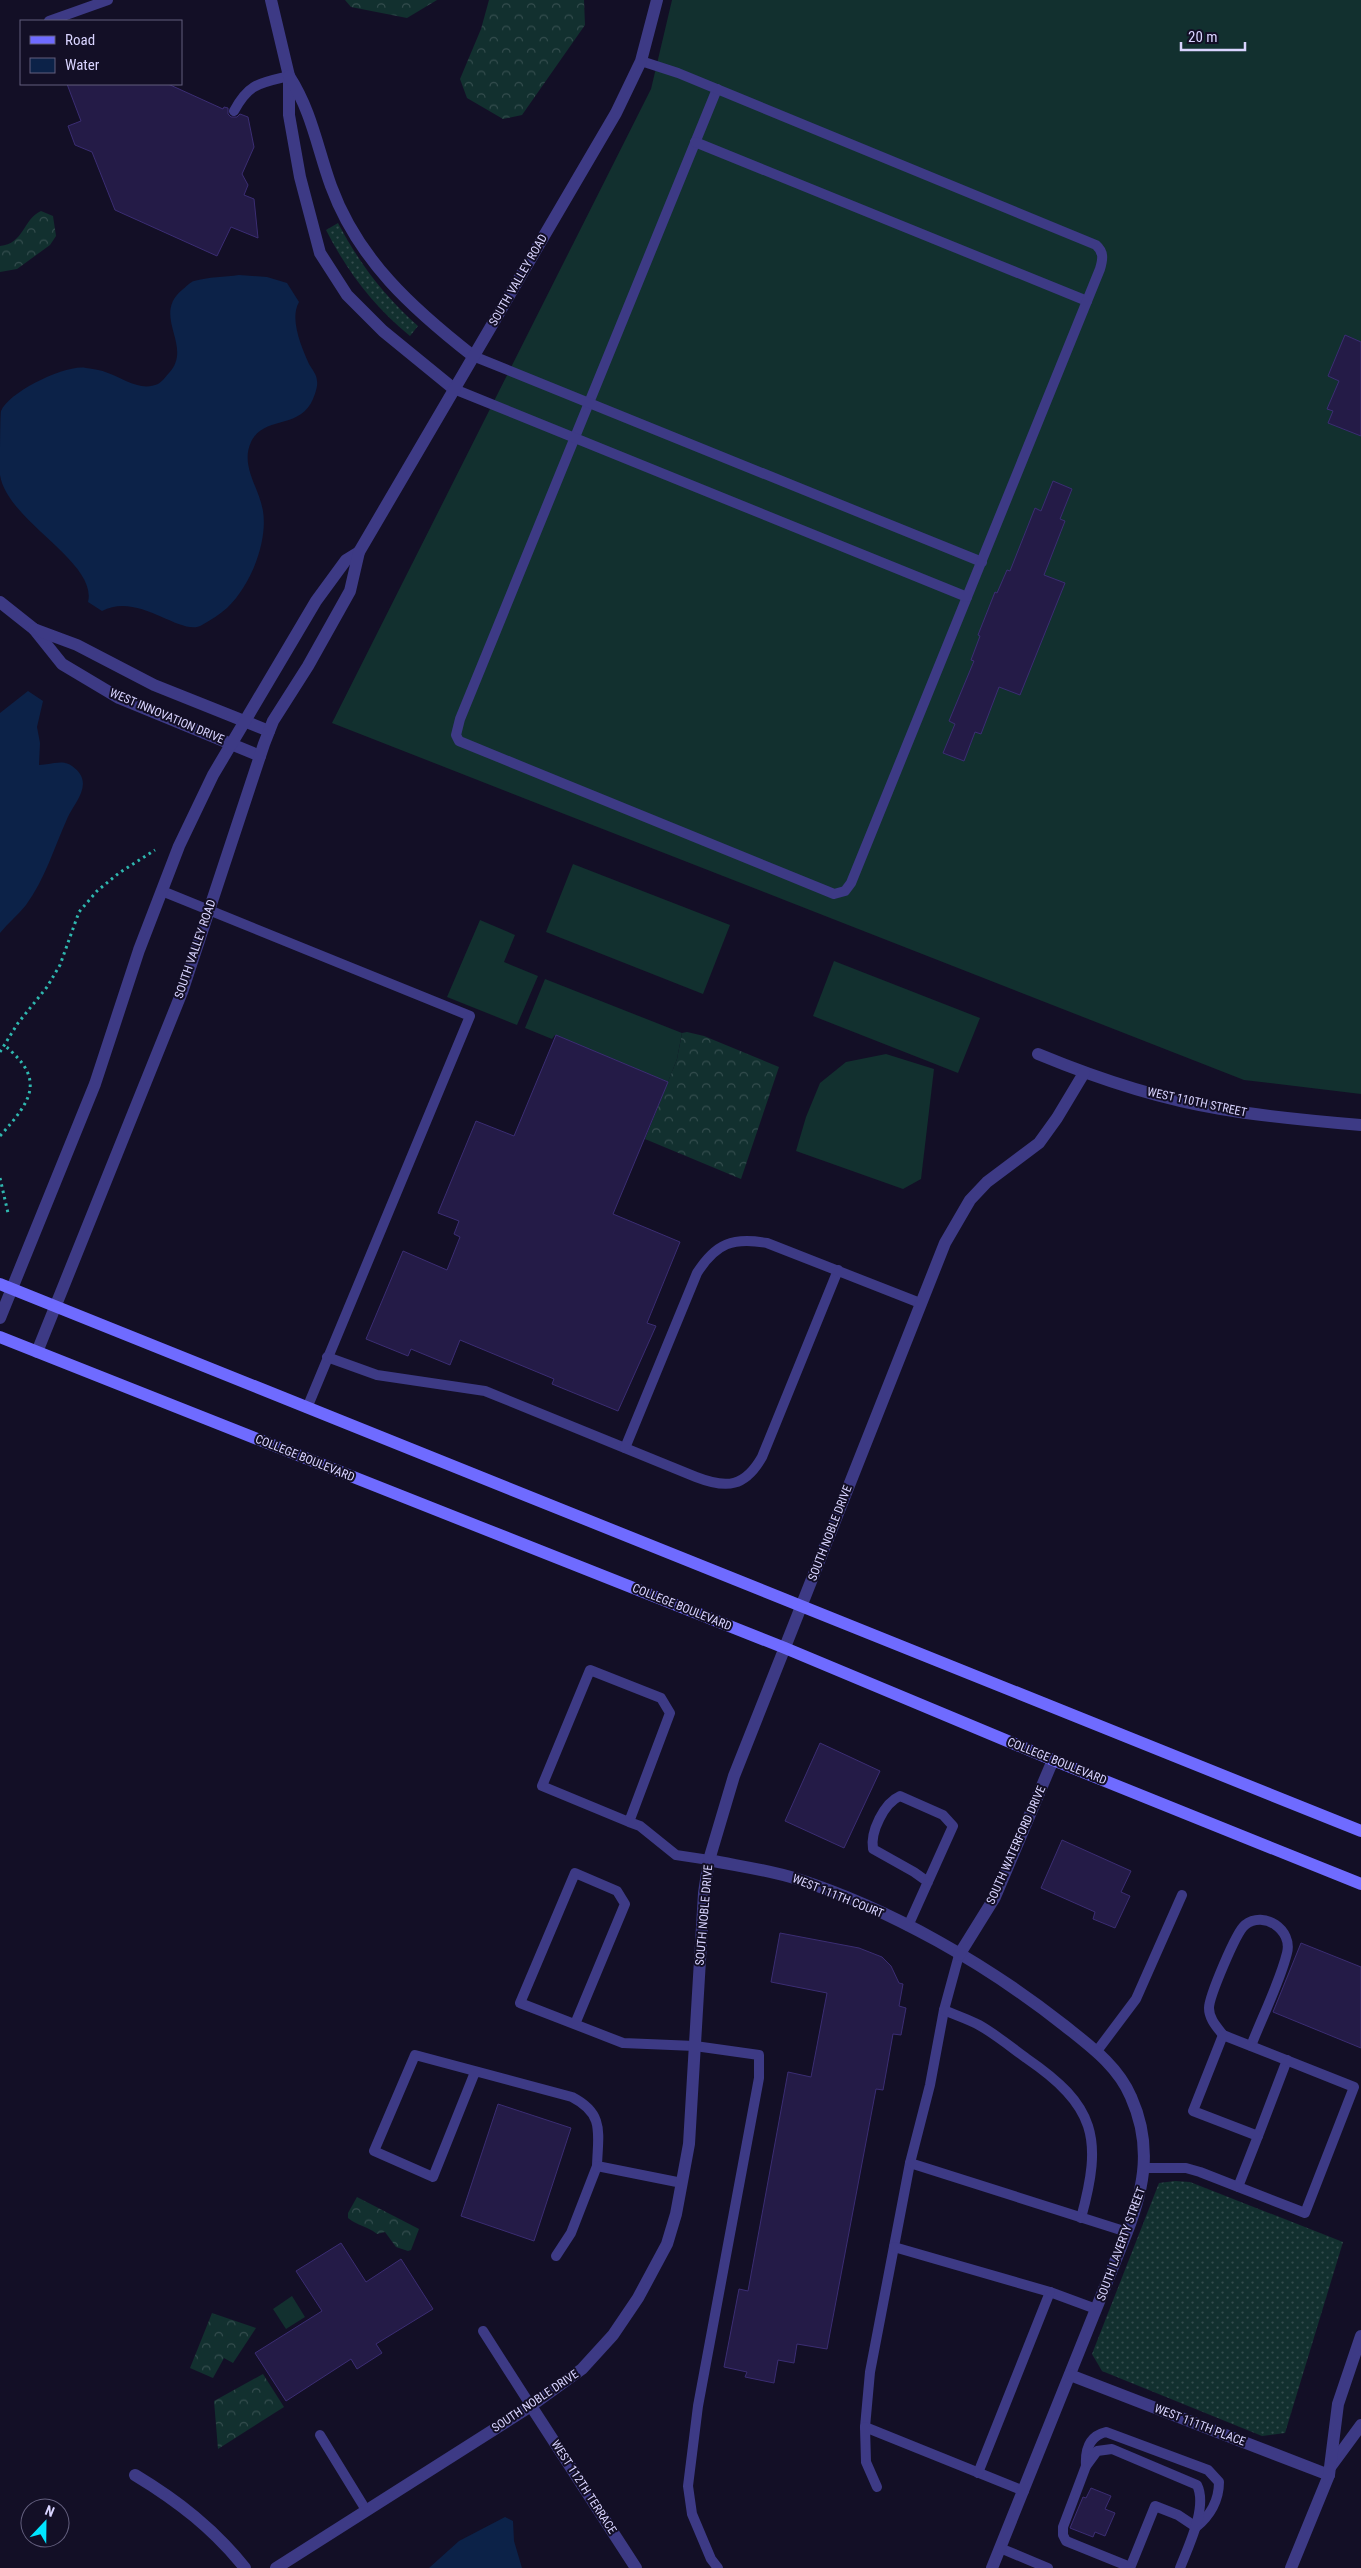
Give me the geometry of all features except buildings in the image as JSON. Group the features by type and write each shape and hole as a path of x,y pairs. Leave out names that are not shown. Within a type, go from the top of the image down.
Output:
{"main road":[{"path":"6,1286 801,1608 1361,1831"},
{"name":"COLLEGE BOULEVARD","path":"0,1337 785,1648 1053,1760 1361,1884"}],"street":[{"path":"271,0 289,76 289,115 300,177 320,253 347,295 383,332 454,389"},
{"name":"SOUTH VALLEY ROAD","path":"37,1352 182,992 269,731 350,591 359,552 616,113 641,61 657,0"},
{"path":"289,76 304,100 332,188 364,252 404,298 474,356"},
{"name":"SOUTH VALLEY ROAD","path":"0,1318 6,1286 95,1084 139,950 179,846 201,798 316,601 346,560 359,552"},
{"name":"WEST INNOVATION DRIVE","path":"0,602 34,630 62,664 119,698 260,756"},
{"name":"WEST INNOVATION DRIVE","path":"34,630 77,645 154,685 246,720 269,731"},
{"name":"WEST 110TH STREET","path":"1038,1054 1084,1073 1218,1109 1279,1118 1361,1125"},
{"name":"SOUTH NOBLE DRIVE","path":"276,2568 531,2406 582,2368 613,2335 638,2298 667,2244 682,2182 688,2144 704,1893 709,1860 734,1776 945,1243 970,1200 987,1182 1039,1143 1057,1118 1084,1073"},
{"name":"SOUTH WATERFORD DRIVE","path":"959,1954 995,1897 1053,1760"},
{"name":"WEST 111TH COURT","path":"709,1860 798,1879 908,1926 959,1954"},
{"name":"SOUTH LAVERTY STREET","path":"959,1954 1035,2002 1097,2051 1122,2079 1131,2096 1139,2119 1145,2168 1143,2184 1127,2232 992,2568"},
{"path":"1330,2470 1338,2404 1361,2336"},
{"name":"WEST 111TH PLACE","path":"1070,2375 1330,2470"},
{"name":"WEST 112TH TERRACE","path":"531,2406 636,2568"},
{"path":"1292,2568 1330,2470 1361,2425"},
{"path":"135,2475 173,2498 207,2526 245,2568"}],"lane":[{"path":"52,20 108,0"},
{"path":"641,61 717,89 1096,245 1101,249 1103,259 1088,300 851,883 844,892 834,894 459,741 456,735 460,719 587,402 717,89"},
{"path":"234,111 244,94 252,87 289,76"},
{"path":"695,142 1088,300"},
{"path":"474,356 982,562"},
{"path":"454,389 967,597"},
{"path":"162,890 470,1016 307,1408"},
{"path":"625,1448 698,1273 715,1250 730,1242 748,1240 767,1243 920,1303"},
{"path":"327,1357 377,1375 485,1391 714,1484 727,1485 748,1476 762,1457 838,1270"},
{"path":"629,1822 670,1713 661,1698 590,1670 542,1786 629,1822 640,1826 676,1855 709,1860"},
{"path":"908,1926 928,1882 953,1826 943,1815 900,1796 892,1799 885,1808 876,1830 872,1843 873,1849 928,1882"},
{"path":"575,2024 625,1904 617,1891 575,1873 520,2003 623,2043 695,2046 759,2055 759,2078 698,2406 688,2486 692,2514 711,2560 718,2568"},
{"path":"1097,2051 1136,1999 1182,1895"},
{"path":"1145,2168 1186,2168 1304,2213 1354,2087 1223,2035 1211,2017 1210,2002 1237,1934 1251,1921 1258,1920 1274,1923 1285,1934 1288,1952 1251,2046"},
{"path":"877,2487 866,2462 865,2427 870,2372 910,2163 930,2085 944,2010 959,1954"},
{"path":"944,2010 980,2026 1050,2074 1077,2101 1086,2119 1093,2151 1091,2181 1081,2218"},
{"path":"1223,2035 1193,2111 1258,2136"},
{"path":"475,2072 433,2176 374,2151 415,2055 545,2089 585,2104 596,2117 597,2166 571,2233 556,2256"},
{"path":"1238,2187 1287,2060"},
{"path":"910,2163 1127,2232"},
{"path":"597,2166 682,2182"},
{"path":"894,2247 1050,2292 1096,2310"},
{"path":"978,2473 1050,2292"},
{"path":"483,2331 531,2406"},
{"path":"865,2427 1024,2491"},
{"path":"1086,2466 1086,2454 1090,2442 1098,2434 1106,2432 1208,2470 1219,2482 1219,2490 1208,2518 1196,2527"},
{"path":"320,2435 366,2510"},
{"path":"1180,2568 1196,2527 1200,2492 1197,2485 1182,2477 1112,2449 1097,2451 1086,2466 1063,2527 1063,2535 1066,2540 1130,2568 1155,2506 1178,2515 1196,2527"},
{"path":"1000,2548 1048,2568"}],"path":[{"path":"0,1052 18,1023 47,988 60,965 79,912 97,891 119,873 155,850"},
{"path":"0,1136 21,1113 28,1102 30,1085 28,1071 20,1058 4,1045"},
{"path":"0,1178 8,1213"}],"green space":[{"path":"345,0 437,0 407,18 351,7"},
{"path":"489,0 584,0 585,25 522,115 503,119 467,98 460,79 481,29"},
{"path":"672,0 1361,0 1361,1094 1244,1080 332,723 651,89"},
{"path":"41,211 53,216 56,236 50,245 17,269 0,272 0,246 14,241 30,220"},
{"path":"338,223 355,252 383,291 418,326 410,336 373,301 343,260 326,230"},
{"path":"573,864 730,925 703,994 546,932"},
{"path":"480,920 515,935 504,962 538,976 517,1025 447,997"},
{"path":"834,961 980,1018 958,1073 813,1016"},
{"path":"545,979 682,1033 677,1059 668,1082 555,1035 552,1039 525,1028"},
{"path":"687,1032 704,1036 779,1067 741,1179 645,1139 677,1059 682,1033"},
{"path":"886,1054 934,1069 921,1179 903,1189 796,1151 806,1117 820,1083 846,1062"},
{"path":"1190,2182 1343,2242 1285,2433 1262,2436 1102,2371 1092,2354 1159,2183"},
{"path":"357,2197 419,2229 411,2250 408,2251 396,2247 385,2232 377,2234 348,2218 348,2213"},
{"path":"292,2296 305,2317 286,2329 273,2309"},
{"path":"212,2313 256,2328 233,2363 224,2358 213,2378 190,2368"},
{"path":"263,2374 284,2407 218,2449 214,2401"}],"water":[{"path":"239,275 267,277 287,283 299,302 296,309 296,325 300,342 317,383 314,397 307,409 291,419 264,428 251,442 248,451 249,468 261,502 264,523 260,550 250,576 227,608 202,625 193,627 183,625 145,610 130,607 116,606 102,611 88,602 87,587 79,572 66,556 18,509 6,492 0,475 1,411 6,404 26,388 65,370 86,368 103,371 138,385 151,386 158,384 169,373 175,363 177,352 170,310 174,300 192,282"},
{"path":"28,691 43,701 37,727 40,743 39,765 68,764 79,772 83,786 39,885 26,905 0,933 0,713"},
{"path":"505,2517 513,2521 514,2541 522,2568 429,2568 459,2541"}]}
